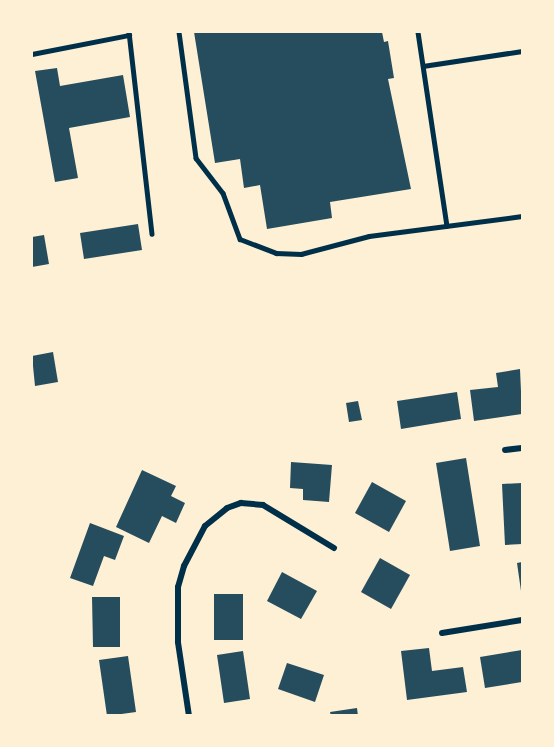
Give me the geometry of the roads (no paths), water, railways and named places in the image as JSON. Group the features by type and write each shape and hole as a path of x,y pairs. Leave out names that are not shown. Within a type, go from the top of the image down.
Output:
{"street":[{"path":"505,450 522,448"},
{"path":"189,716 178,642 178,587 184,566 206,526 227,508 241,503 263,505 334,548"},
{"path":"442,633 522,620"}],"lane":[{"path":"179,32 196,158 223,193 240,239 267,250 301,254 369,236 522,216"},
{"path":"418,32 447,226"},
{"path":"32,54 129,33 152,234"},
{"path":"423,66 522,51"}]}
